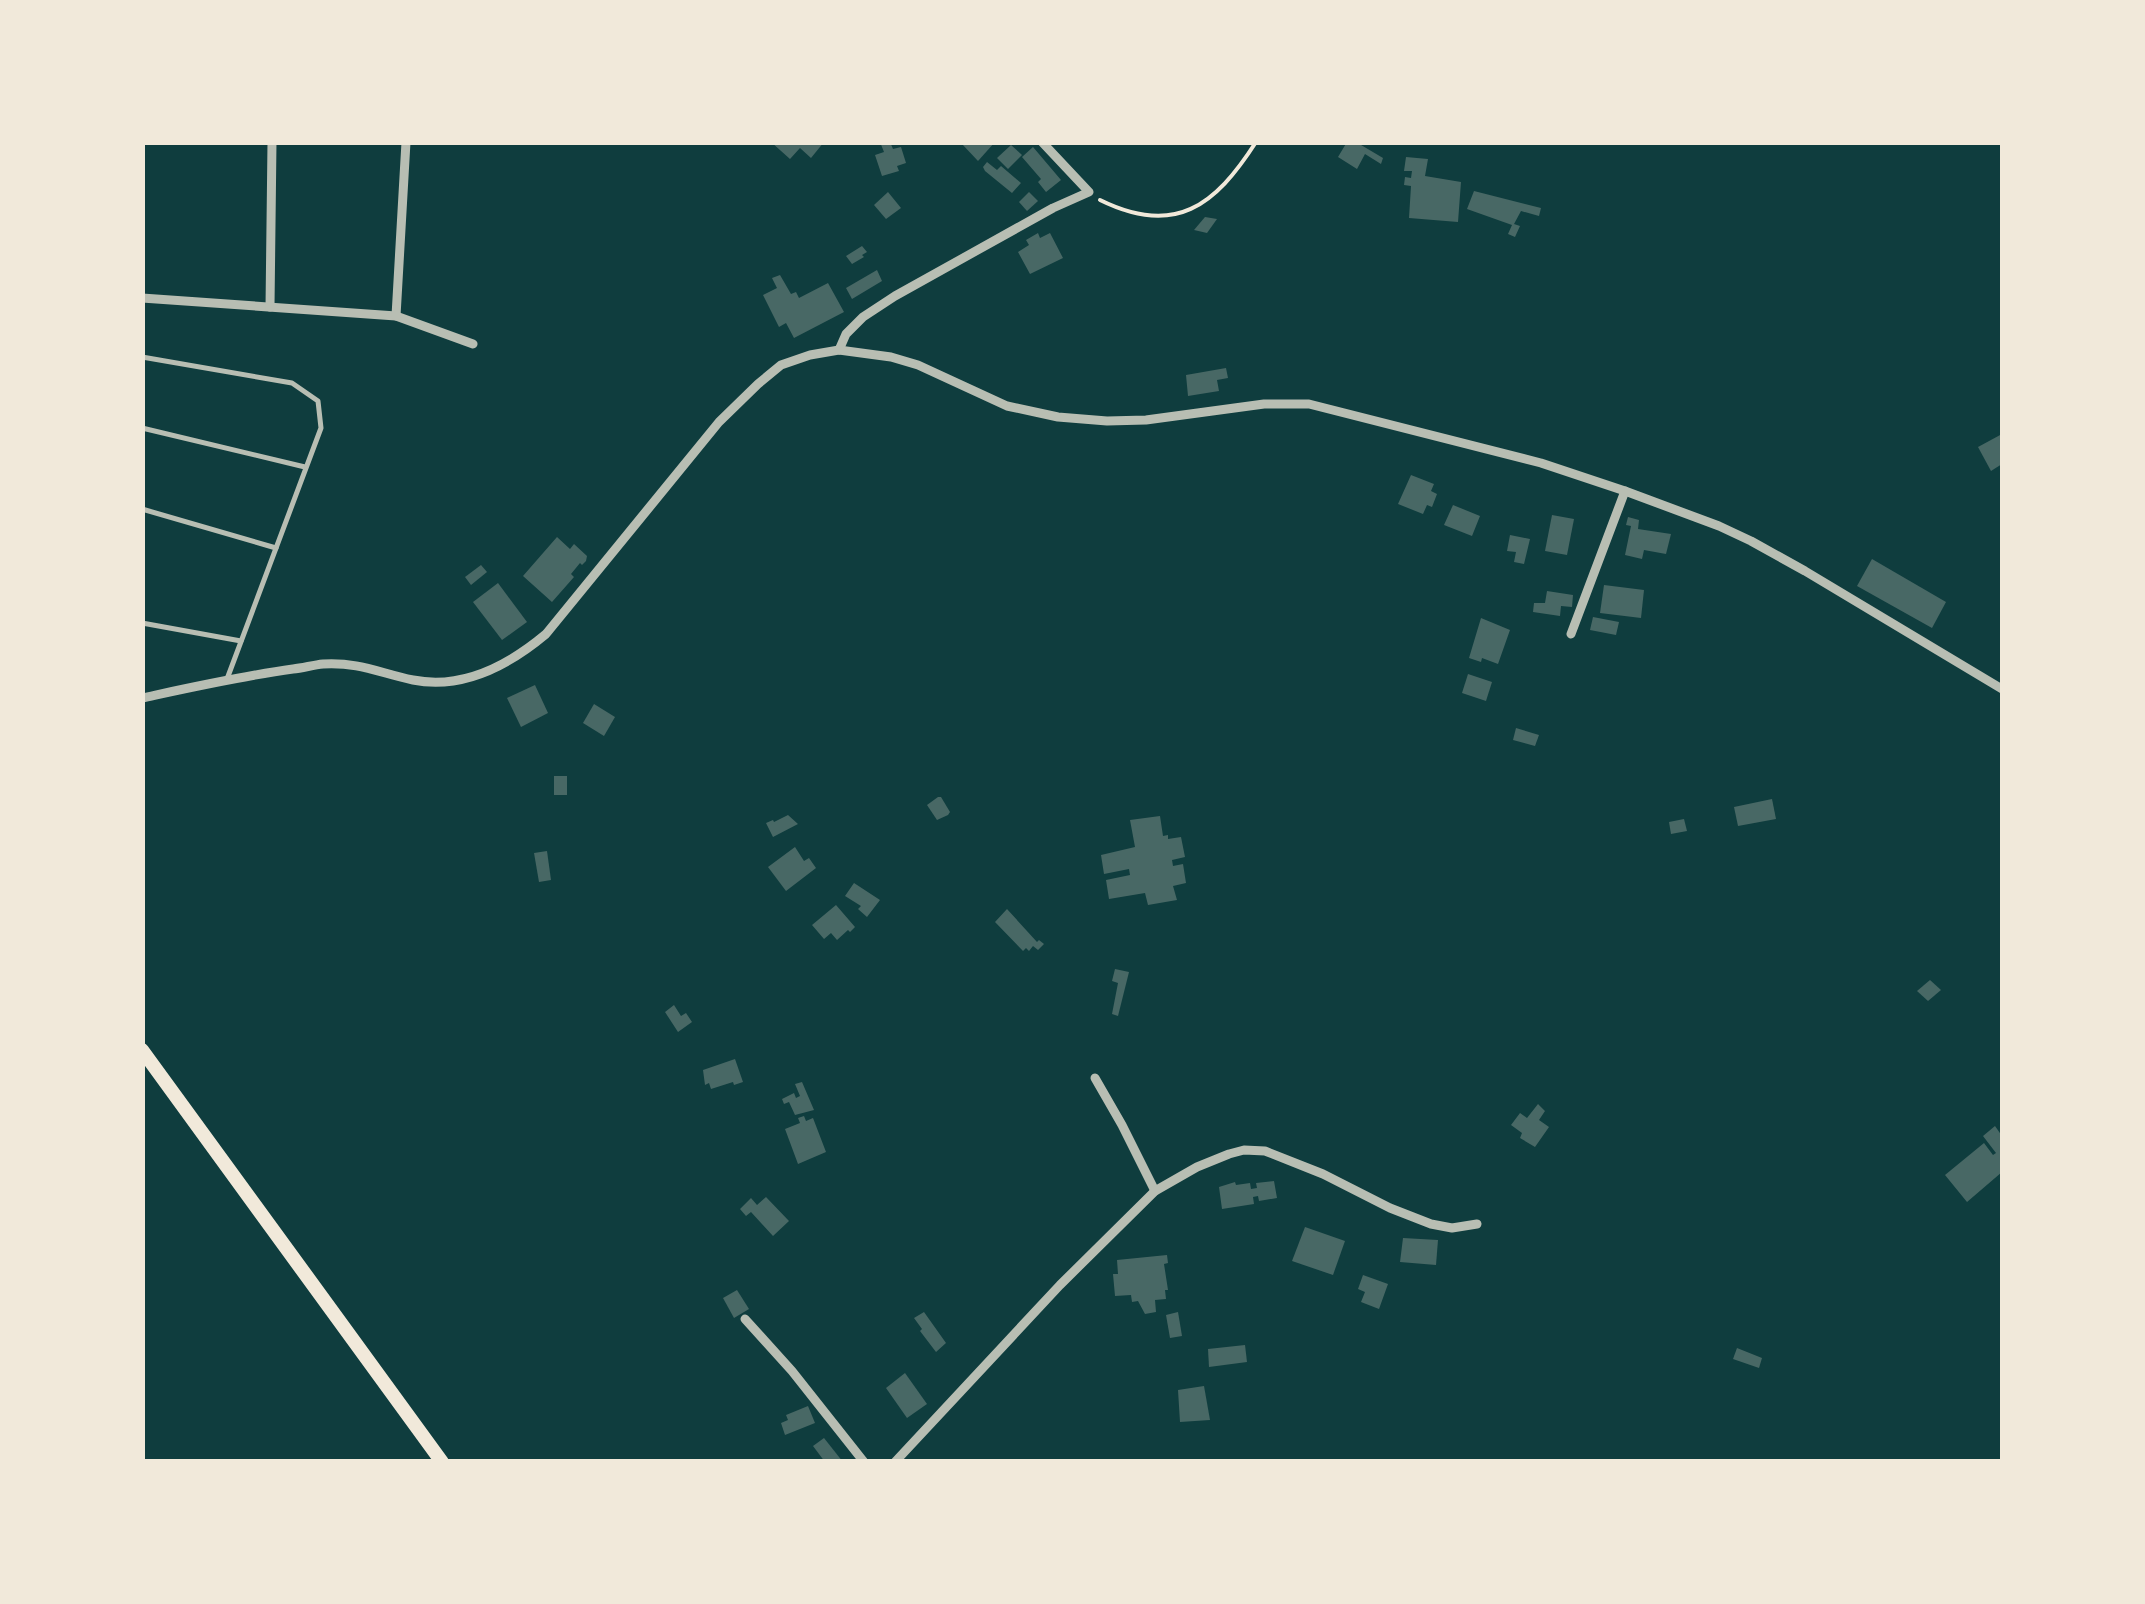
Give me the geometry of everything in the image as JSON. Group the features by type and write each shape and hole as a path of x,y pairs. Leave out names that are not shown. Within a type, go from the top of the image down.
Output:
{"main road":[{"path":"142,1050 442,1462"}],"street":[{"path":"270,307 272,142"},
{"path":"396,316 406,142"},
{"path":"839,350 846,334 863,317 895,296 1089,192 1042,142"},
{"path":"142,298 396,316 472,344"},
{"path":"142,698 318,664 364,666 410,679 442,682 462,680 514,660 546,634 719,422 758,384 781,365 839,350 904,361 1007,406 1058,416 1146,420 1264,404 1309,404 1492,449 1625,491 1751,541 2002,689"},
{"path":"1571,634 1625,491"},
{"path":"1095,1078 1155,1191"},
{"path":"894,1462 1060,1285 1155,1191 1197,1167 1229,1154 1265,1150 1431,1224 1452,1228 1478,1224"},
{"path":"745,1319 864,1462"}],"lane":[{"path":"142,357 292,382 318,401 321,428 227,679"},
{"path":"142,428 306,467"},
{"path":"142,509 276,548"},
{"path":"142,623 241,641"}],"path":[{"path":"1089,192 1114,207 1156,216 1186,213 1218,192 1256,142"}],"building":[{"path":"771,142 824,142 811,158 800,148 790,159"},
{"path":"880,142 890,142 893,149 901,147 906,163 897,166 899,171 882,176 875,155 884,152"},
{"path":"964,142 995,142 978,161"},
{"path":"1347,142 1356,142 1383,158 1381,164 1365,154 1357,169 1338,157"},
{"path":"1011,145 1022,155 1008,169 997,158"},
{"path":"1033,147 1061,180 1046,192 1038,182 1041,179 1022,157"},
{"path":"1406,157 1428,159 1425,176 1461,182 1458,222 1409,218 1411,186 1404,185 1405,177 1411,178 1412,171 1404,171"},
{"path":"987,162 997,170 1001,166 1021,183 1012,193 985,171"},
{"path":"1474,191 1541,208 1539,216 1521,211 1514,224 1520,226 1515,237 1508,234 1512,225 1467,209"},
{"path":"888,192 901,208 886,219 874,205"},
{"path":"1029,192 1038,201 1027,211 1019,202"},
{"path":"1205,217 1217,219 1207,233 1194,230"},
{"path":"1038,233 1040,238 1050,233 1063,258 1030,274 1018,252 1029,245 1026,240"},
{"path":"862,246 867,252 852,264 846,256"},
{"path":"877,270 882,281 852,299 846,288"},
{"path":"780,275 791,294 796,292 799,298 828,283 844,312 794,338 786,323 779,327 763,295 777,288 772,278"},
{"path":"1226,368 1228,378 1217,380 1219,391 1188,396 1186,375"},
{"path":"2002,434 2002,464 1991,471 1978,447"},
{"path":"1411,475 1434,484 1431,491 1437,494 1432,507 1427,505 1423,514 1398,504"},
{"path":"1453,505 1480,516 1472,536 1444,525"},
{"path":"1552,515 1574,519 1567,555 1545,551"},
{"path":"1628,517 1639,520 1638,529 1671,534 1666,554 1644,550 1642,559 1625,555 1631,526 1626,525"},
{"path":"1510,535 1530,539 1524,564 1514,562 1516,552 1507,551"},
{"path":"557,537 570,549 574,544 587,556 552,602 523,576"},
{"path":"1872,559 1946,602 1932,628 1857,586"},
{"path":"481,565 487,572 471,585 465,577"},
{"path":"498,583 527,622 502,640 473,602"},
{"path":"1604,585 1644,590 1641,618 1600,613"},
{"path":"1547,591 1573,595 1572,607 1561,606 1560,616 1533,612 1534,603 1545,603"},
{"path":"1593,617 1619,622 1616,635 1590,630"},
{"path":"1481,618 1510,630 1498,664 1469,658"},
{"path":"1468,674 1492,682 1486,701 1462,693"},
{"path":"535,685 548,713 521,727 507,698"},
{"path":"594,704 615,717 604,736 583,723"},
{"path":"1516,728 1539,735 1535,746 1513,740"},
{"path":"554,776 567,776 567,795 554,795"},
{"path":"938,797 950,812 937,820 927,805"},
{"path":"1772,799 1776,819 1738,826 1734,807"},
{"path":"788,815 798,824 773,837 766,823"},
{"path":"1160,816 1163,836 1181,837 1185,857 1172,860 1173,866 1183,864 1186,883 1173,886 1177,900 1148,905 1145,893 1109,899 1106,880 1130,875 1129,869 1104,874 1101,855 1135,847 1130,820"},
{"path":"1684,819 1687,831 1671,834 1669,822"},
{"path":"795,847 804,861 809,858 816,868 786,891 768,867"},
{"path":"547,851 551,880 539,882 534,853"},
{"path":"854,883 880,900 867,917 858,909 861,906 845,896"},
{"path":"836,905 855,927 837,940 831,933 824,939 812,925"},
{"path":"1007,909 1037,942 1044,944 1038,950 1033,946 1023,951 995,922"},
{"path":"1115,969 1129,972 1118,1016 1112,1014 1118,983 1112,981"},
{"path":"1930,980 1941,990 1928,1001 1917,991"},
{"path":"674,1005 681,1016 686,1013 692,1022 678,1032 665,1012"},
{"path":"735,1059 743,1082 711,1089 709,1083 705,1085 703,1070"},
{"path":"802,1082 814,1110 795,1115 789,1102 784,1104 782,1099 794,1093 796,1098 800,1096 795,1084"},
{"path":"1538,1104 1545,1111 1539,1120 1549,1127 1535,1147 1520,1138 1522,1133 1511,1125 1520,1113 1527,1118"},
{"path":"804,1116 806,1121 813,1118 826,1152 798,1164 785,1129 800,1123 798,1118"},
{"path":"1995,1126 2002,1136 2002,1172 1967,1202 1945,1175 1984,1143 1993,1155 1996,1153 1983,1136"},
{"path":"1274,1181 1277,1198 1259,1201 1258,1196 1253,1197 1254,1204 1222,1209 1219,1187 1235,1182 1250,1183 1251,1189 1257,1188 1256,1183"},
{"path":"766,1197 789,1221 773,1236 751,1212 746,1216 740,1209 751,1198 757,1205"},
{"path":"1305,1227 1345,1241 1333,1275 1292,1261"},
{"path":"1403,1238 1438,1240 1436,1265 1400,1262"},
{"path":"1167,1255 1168,1263 1164,1264 1168,1290 1166,1299 1155,1300 1156,1312 1145,1314 1138,1301 1132,1302 1131,1295 1115,1296 1113,1274 1118,1274 1117,1260"},
{"path":"1363,1275 1388,1284 1379,1309 1361,1302 1365,1292 1358,1289"},
{"path":"737,1290 749,1309 734,1318 723,1298"},
{"path":"924,1312 946,1343 936,1352 914,1318"},
{"path":"1178,1312 1182,1336 1170,1338 1166,1315"},
{"path":"1245,1345 1247,1362 1209,1367 1208,1349"},
{"path":"1737,1348 1762,1358 1759,1368 1733,1359"},
{"path":"905,1373 927,1404 907,1418 886,1388"},
{"path":"1204,1386 1210,1420 1180,1422 1178,1390"},
{"path":"808,1406 815,1423 785,1435 781,1423 788,1420 786,1415"},
{"path":"824,1438 843,1462 825,1462 813,1446"}]}
